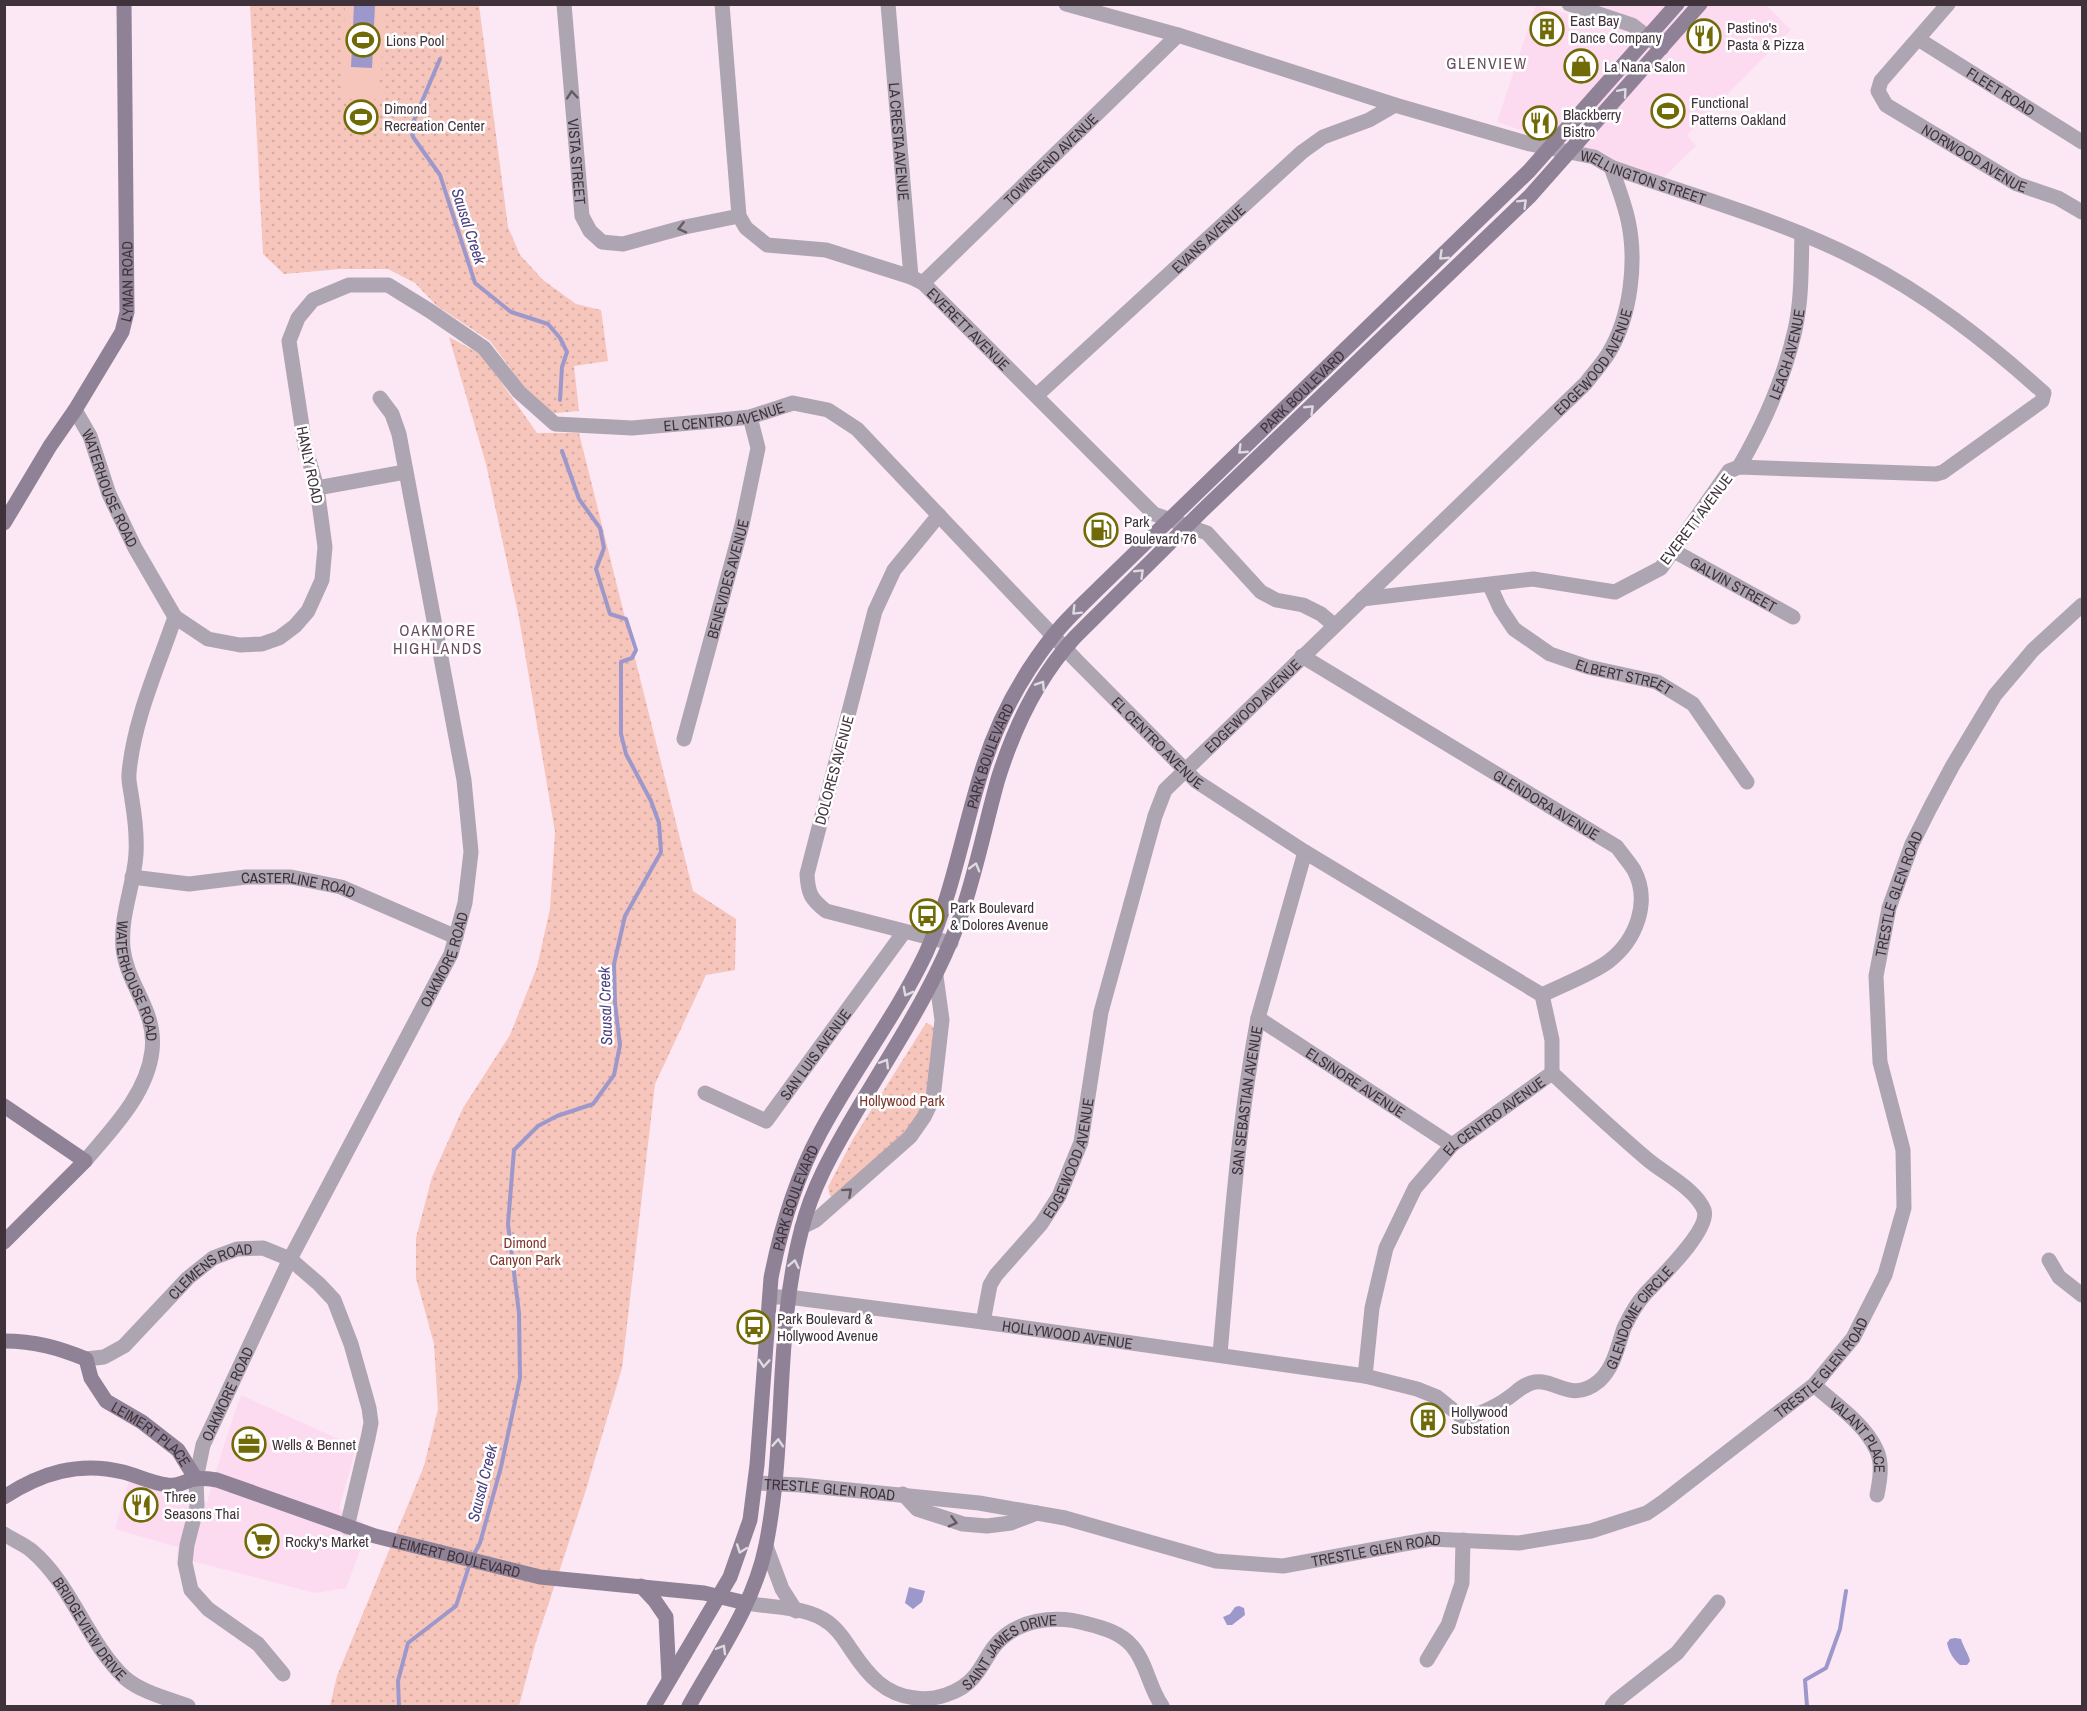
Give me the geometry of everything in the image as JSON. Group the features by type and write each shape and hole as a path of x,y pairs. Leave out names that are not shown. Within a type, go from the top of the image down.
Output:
{"main road":[{"name":"LYMAN ROAD","path":"4,523 122,332 127,312 124,4"},
{"name":"PARK BOULEVARD","path":"654,1707 730,1577 745,1538 756,1483 770,1297 777,1247 785,1218 805,1164 821,1132 902,1000 932,939 949,892 983,766 998,725 1031,666 1053,636 1530,171 1677,4"},
{"name":"PARK BOULEVARD","path":"689,1707 737,1624 755,1582 766,1546 775,1485 788,1297 802,1227 827,1162 936,976 951,943 999,778 1015,733 1037,690 1065,648 1188,525 1481,244 1571,152 1700,4"},
{"path":"4,1106 85,1161"},
{"name":"WATERHOUSE ROAD","path":"4,1242 85,1161"},
{"path":"4,1341 27,1341 53,1346 86,1359"},
{"name":"LEIMERT PLACE","path":"86,1359 91,1378 106,1401 164,1437 178,1450 196,1479"},
{"name":"LEIMERT BOULEVARD","path":"4,1497 41,1476 93,1468 121,1472 168,1485 177,1485 196,1479 218,1480 375,1536 540,1577 641,1586 718,1596 747,1603"},
{"path":"641,1586 666,1617 669,1679"}],"street":[{"name":"VISTA STREET","path":"564,4 582,216 590,231 602,243 623,244 739,216"},
{"path":"722,4 739,216"},
{"name":"LA CRESTA AVENUE","path":"888,4 917,280"},
{"name":"WELLINGTON STREET","path":"1066,4 1530,144 1594,156 1611,167 1802,234 1855,258 1909,287 1961,323 2044,393"},
{"path":"1569,4 1632,25 1662,48"},
{"path":"1918,39 1948,4"},
{"name":"TOWNSEND AVENUE","path":"917,280 1178,36"},
{"name":"NORWOOD AVENUE","path":"1918,39 1881,81 1878,91 1886,105 2017,184 2058,198 2082,212"},
{"name":"FLEET ROAD","path":"1918,39 2082,142"},
{"name":"EVANS AVENUE","path":"1037,395 1302,152 1323,137 1369,120 1395,105"},
{"name":"EDGEWOOD AVENUE","path":"983,1322 990,1286 996,1275 1041,1224 1059,1196 1081,1142 1101,1012 1155,816 1165,790 1586,383 1609,353 1622,323 1629,286 1631,254 1628,221 1611,167"},
{"name":"EVERETT AVENUE","path":"739,216 746,228 767,244 826,250 917,280 1037,395 1154,514 1207,533 1261,592 1276,600 1303,605 1321,614 1334,625"},
{"name":"LEACH AVENUE","path":"1739,467 1760,431 1778,388 1795,330 1801,280 1802,234"},
{"name":"HANLY ROAD","path":"175,616 208,639 240,645 262,644 279,638 295,626 308,610 322,580 325,547 317,488 305,446 289,341 298,318 313,300 350,285 388,285 430,311"},
{"name":"EL CENTRO AVENUE","path":"430,311 484,348 519,393 555,424 632,428 750,417 793,403 828,410 857,429 1053,636 1196,781 1305,852 1542,995 1552,1040 1552,1073 1452,1144 1415,1188 1386,1248 1372,1308 1365,1376"},
{"name":"EVERETT AVENUE","path":"1362,599 1490,586 1533,579 1615,592 1661,568 1729,471 1739,467 1936,474 1943,472 2042,401 2044,393"},
{"name":"OAKMORE ROAD","path":"283,1674 258,1644 208,1609 191,1590 185,1563 197,1506 196,1479 203,1445 290,1259 451,954 465,903 471,852 465,790 399,434 392,414 380,398"},
{"name":"WATERHOUSE ROAD","path":"75,410 90,436 109,494 135,548 175,616 135,735 129,775 136,826 136,855 125,905 123,950 130,974 148,1012 153,1029 152,1052 145,1078 132,1103 85,1161"},
{"name":"BENEVIDES AVENUE","path":"684,739 742,525 758,448 750,417"},
{"path":"317,488 405,472"},
{"name":"DOLORES AVENUE","path":"939,515 894,570 875,611 807,874 808,887 813,900 826,911 951,943"},
{"name":"GALVIN STREET","path":"1674,551 1793,617"},
{"name":"ELBERT STREET","path":"1490,586 1500,608 1514,629 1550,654 1588,667 1658,682 1693,704 1747,782"},
{"name":"TRESTLE GLEN ROAD","path":"756,1483 903,1494 979,1503 1065,1518 1220,1562 1283,1566 1431,1539 1519,1543 1591,1532 1647,1513 1814,1385 1853,1338 1885,1275 1904,1208 1903,1150 1880,1062 1876,976 1889,908 1912,844 1953,765 1995,695 2033,650 2082,605"},
{"name":"GLENDORA AVENUE","path":"1302,656 1617,847 1634,870 1641,894 1640,915 1631,939 1608,962 1542,995"},
{"name":"SAN SEBASTIAN AVENUE","path":"1220,1354 1243,1109 1258,1018 1305,852"},
{"name":"CASTERLINE ROAD","path":"132,877 189,884 246,877 291,877 341,887 456,937"},
{"name":"SAN LUIS AVENUE","path":"705,1093 766,1121 904,932"},
{"name":"PARK BOULEVARD","path":"802,1227 816,1220 910,1137 924,1117 933,1098 942,1020 936,976"},
{"name":"ELSINORE AVENUE","path":"1258,1018 1452,1144"},
{"name":"GLENDOME CIRCLE","path":"1365,1376 1417,1389 1437,1397 1463,1418 1474,1417 1508,1398 1521,1387 1536,1382 1566,1391 1584,1389 1599,1380 1610,1366 1626,1325 1639,1301 1703,1225 1705,1212 1695,1197 1648,1160 1552,1073"},
{"name":"CLEMENS ROAD","path":"86,1359 104,1357 124,1346 188,1278 213,1258 237,1249 263,1248 290,1259 334,1300 351,1344 369,1408 371,1423 369,1438 347,1527"},
{"path":"2049,1260 2059,1278 2082,1295"},
{"name":"HOLLYWOOD AVENUE","path":"770,1297 788,1297 983,1322 1365,1376"},
{"name":"VALANT PLACE","path":"1814,1385 1864,1430 1877,1450 1881,1474 1877,1495"},
{"name":"TRESTLE GLEN ROAD","path":"903,1494 917,1509 963,1524 987,1527 1011,1523 1037,1513"},
{"name":"BRIDGEVIEW DRIVE","path":"4,1534 31,1551 46,1566 76,1608 101,1650 127,1679 188,1707"},
{"path":"1427,1660 1448,1625 1462,1582 1463,1540"},
{"path":"766,1546 782,1589 795,1611"},
{"path":"1612,1707 1616,1701 1677,1653 1718,1602"},
{"name":"SAINT JAMES DRIVE","path":"747,1603 813,1614 828,1622 839,1631 871,1678 890,1692 915,1698 940,1697 972,1680 993,1647 1011,1631 1028,1623 1053,1618 1077,1620 1112,1631 1125,1638 1133,1647 1162,1707"}],"shaded area":[{"path":"354,5 375,5 372,68 351,67"},
{"path":"1536,5 1590,20 1596,5 1766,5 1791,30 1687,135 1696,146 1664,177 1497,122"},
{"path":"241,1395 356,1447 339,1509 363,1522 362,1545 346,1588 315,1593 177,1557 178,1547 115,1529 129,1482 207,1502"},
{"path":"909,1587 925,1591 922,1602 913,1609 905,1603"},
{"path":"1239,1606 1244,1608 1245,1615 1232,1625 1227,1625 1223,1617"},
{"path":"1950,1639 1961,1639 1970,1661 1967,1665 1960,1665 1950,1652 1947,1643"}],"green space":[{"path":"250,5 479,5 508,227 520,255 543,280 576,304 601,310 608,361 574,366 579,411 544,414 490,341 437,306 415,283 388,269 340,269 284,274 263,254"},
{"name":"Lions Pool","path":"345,5 384,5 381,76 378,77 377,86 383,93 383,100 341,99"},
{"name":"Dimond Canyon Park","path":"449,337 482,355 537,433 579,433 693,891 736,919 735,970 706,975 655,1084 622,1368 585,1493 535,1645 519,1706 330,1706 337,1676 424,1466 438,1409 434,1344 416,1278 416,1238 432,1177 463,1108 510,1035 537,967 550,909 555,832 519,618 486,464"},
{"name":"Hollywood Park","path":"926,1023 934,1028 928,1082 920,1111 893,1145 834,1197 830,1196 828,1187 853,1139"}],"waterway":[{"name":"Sausal Creek","path":"440,59 412,125 413,137 440,175 475,283 511,312 548,324 560,338 567,352 562,367 560,400"},
{"name":"Sausal Creek","path":"473,1556 480,1543 501,1467 520,1378 519,1313 508,1224 514,1150 538,1126 557,1116 593,1104 614,1075 620,1045 615,1003 614,964 625,916 661,852 659,823 651,801 626,754 621,734 621,662 632,658 636,650 626,619 610,614 596,569 604,548 600,528 579,499 562,451"},
{"name":"Sausal Creek","path":"399,1706 398,1681 408,1643 456,1606 470,1563"},
{"path":"1807,1706 1805,1680 1826,1668 1840,1629 1846,1591"}],"place":[{"name":"East Bay Dance Company","path":"1547,29"},
{"name":"Pastino's Pasta & Pizza","path":"1704,36"},
{"name":"Lions Pool","path":"363,40"},
{"name":"La Nana Salon","path":"1581,66"},
{"name":"Functional Patterns Oakland","path":"1668,111"},
{"name":"Dimond Recreation Center","path":"361,117"},
{"name":"Blackberry Bistro","path":"1540,123"},
{"name":"Park Boulevard 76","path":"1101,530"},
{"name":"Park Boulevard & Dolores Avenue","path":"927,916"},
{"name":"Park Boulevard & Hollywood Avenue","path":"754,1327"},
{"name":"Hollywood Substation","path":"1428,1420"},
{"name":"Wells & Bennet","path":"249,1444"},
{"name":"Three Seasons Thai","path":"141,1505"},
{"name":"Rocky's Market","path":"262,1541"}],"district":[{"name":"GLENVIEW","path":"1487,63"},
{"name":"OAKMORE HIGHLANDS","path":"438,639"}]}
